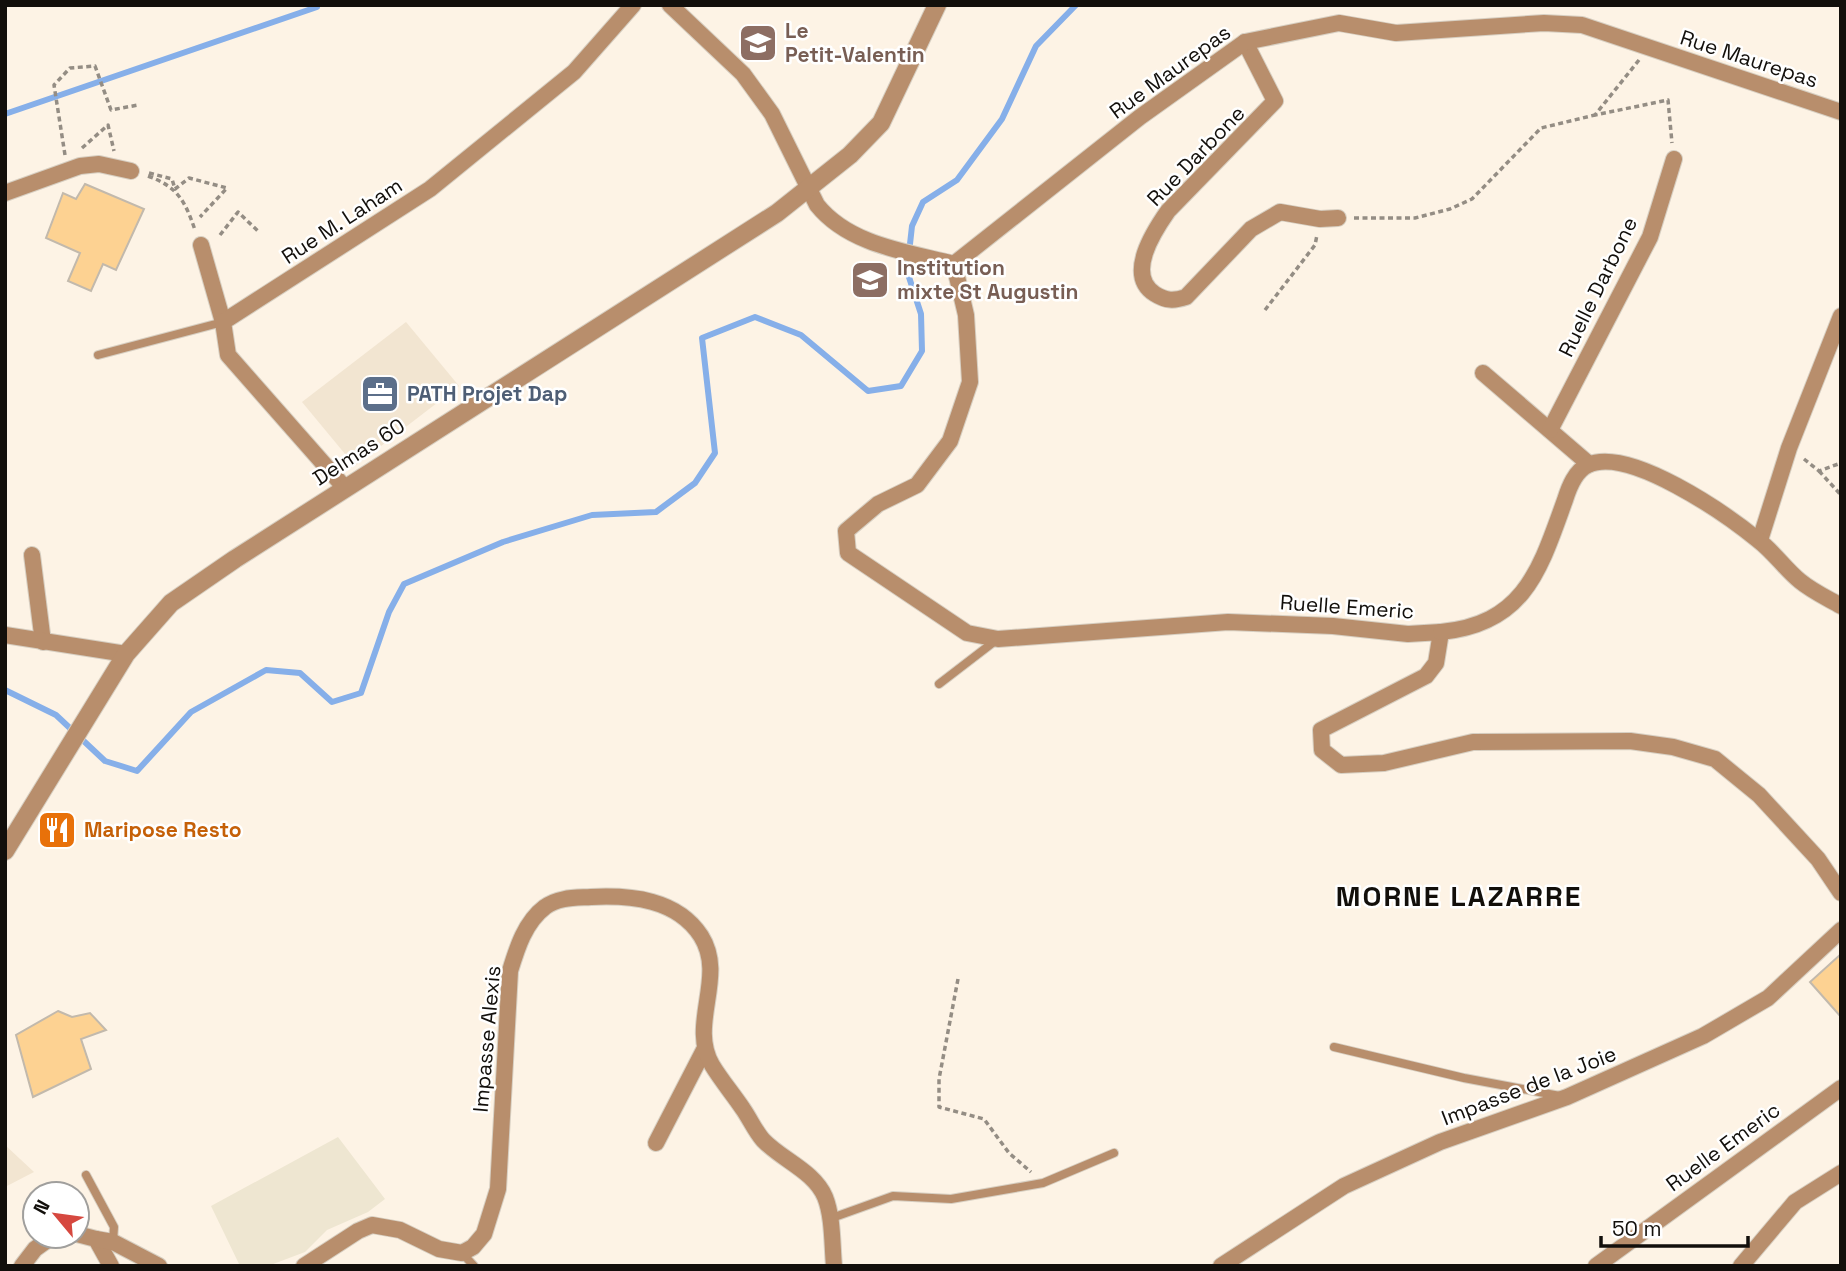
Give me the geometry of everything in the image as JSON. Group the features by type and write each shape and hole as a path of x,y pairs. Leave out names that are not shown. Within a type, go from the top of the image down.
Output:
{"street":[{"name":"Rue M. Laham","path":"223,323 430,189 574,72 633,5"},
{"path":"670,5 743,74 772,114 821,211 842,230 893,249 954,264"},
{"name":"Delmas 60","path":"5,851 126,654 171,603 345,488 706,260 850,155 881,123 937,5"},
{"name":"Rue Maurepas","path":"954,264 1140,117 1245,42 1339,23 1396,33 1544,23 1582,25 1841,112"},
{"name":"Rue Darbone","path":"1245,42 1275,101 1168,211 1155,230 1144,257 1144,283 1154,293 1175,301 1194,289 1251,229 1280,212 1320,219 1338,218"},
{"name":"Ruelle Darbone","path":"1549,430 1650,237 1674,159"},
{"path":"5,192 80,166 99,164 131,171"},
{"path":"201,245 223,323 228,355 345,488"},
{"name":"Ruelle Emeric","path":"954,264 966,314 970,382 950,441 916,485 878,504 846,531 848,553 967,633 998,639 1228,622 1333,626 1408,634 1441,632 1436,663 1426,676 1321,730 1322,750 1341,765 1384,762 1473,742 1630,741 1673,747 1715,759 1759,795 1818,859 1841,892"},
{"path":"1760,540 1789,448 1841,316"},
{"path":"1483,373 1589,464"},
{"path":"1441,632 1467,630 1503,611 1526,590 1540,569 1569,487 1579,471 1589,464 1609,461 1675,482 1760,540 1800,581 1841,606"},
{"path":"33,555 43,642"},
{"path":"5,635 126,654"},
{"name":"Impasse Alexis","path":"462,1252 473,1247 484,1234 491,1219 498,1188 510,971 524,933 545,907 563,898 622,895 646,899 687,920 702,937 710,959 711,979 702,1029 704,1050"},
{"name":"Impasse de la Joie","path":"1221,1266 1344,1186 1440,1142 1567,1097 1703,1036 1768,998 1841,930"},
{"path":"656,1143 704,1050 761,1138 777,1154 818,1184 826,1199 830,1219 834,1266"},
{"name":"Ruelle Emeric","path":"1596,1266 1841,1088"},
{"path":"1741,1266 1796,1202 1841,1173"},
{"path":"304,1266 372,1225 400,1230 439,1249 462,1252"},
{"path":"91,1238 113,1242 159,1266"},
{"path":"96,1239 111,1266"},
{"path":"22,1266 34,1250"}],"lane":[{"path":"98,355 223,323"},
{"path":"939,684 998,639"},
{"path":"1334,1047 1464,1078 1567,1097"},
{"path":"830,1219 893,1196 951,1199 1043,1183 1114,1153"},
{"path":"86,1175 114,1227 113,1242"},
{"path":"462,1252 474,1266"}],"path":[{"path":"1595,115 1620,81 1650,48"},
{"path":"114,151 107,125 66,162 54,85 70,68 95,66 111,110 138,105"},
{"path":"1338,218 1415,218 1450,209 1472,199 1541,128 1668,100 1674,159"},
{"path":"131,171 176,189 185,201 201,245"},
{"path":"176,189 189,178 227,188 200,217"},
{"path":"220,235 238,212 259,232"},
{"path":"1265,310 1315,245 1320,219"},
{"path":"1789,448 1819,471 1841,495"},
{"path":"1819,471 1841,463"},
{"path":"958,979 939,1079 939,1107 984,1119 1009,1153 1043,1183"}],"shaded area":[{"name":"PATH Projet Dap","path":"406,322 459,386 355,466 302,402"},
{"path":"338,1137 385,1199 368,1212 327,1230 305,1252 268,1266 240,1266 211,1206"},
{"path":"5,1145 34,1172 5,1187"}],"building":[{"path":"85,184 144,209 116,270 103,264 91,291 68,281 80,253 46,238 63,193 76,199"},
{"path":"1841,954 1841,1017 1810,982"},
{"path":"58,1011 72,1017 90,1013 106,1030 81,1039 91,1069 33,1097 16,1035"}],"waterway":[{"path":"5,690 56,715 105,761 137,771 191,712 266,670 300,673 332,702 361,693 389,612 404,584 503,542 592,515 656,512 695,483 715,453 702,338 755,317 801,335 868,391 901,386 922,351 921,314 907,271 912,226 923,202 957,180 1002,119 1036,46 1076,5"},
{"path":"5,114 317,7"}],"place":[{"name":"Le Petit-Valentin","path":"758,43"},
{"name":"Institution mixte St Augustin","path":"870,280"},
{"name":"PATH Projet Dap","path":"380,394"},
{"name":"Maripose Resto","path":"57,830"}],"district":[{"name":"MORNE LAZARRE","path":"1459,896"}]}
